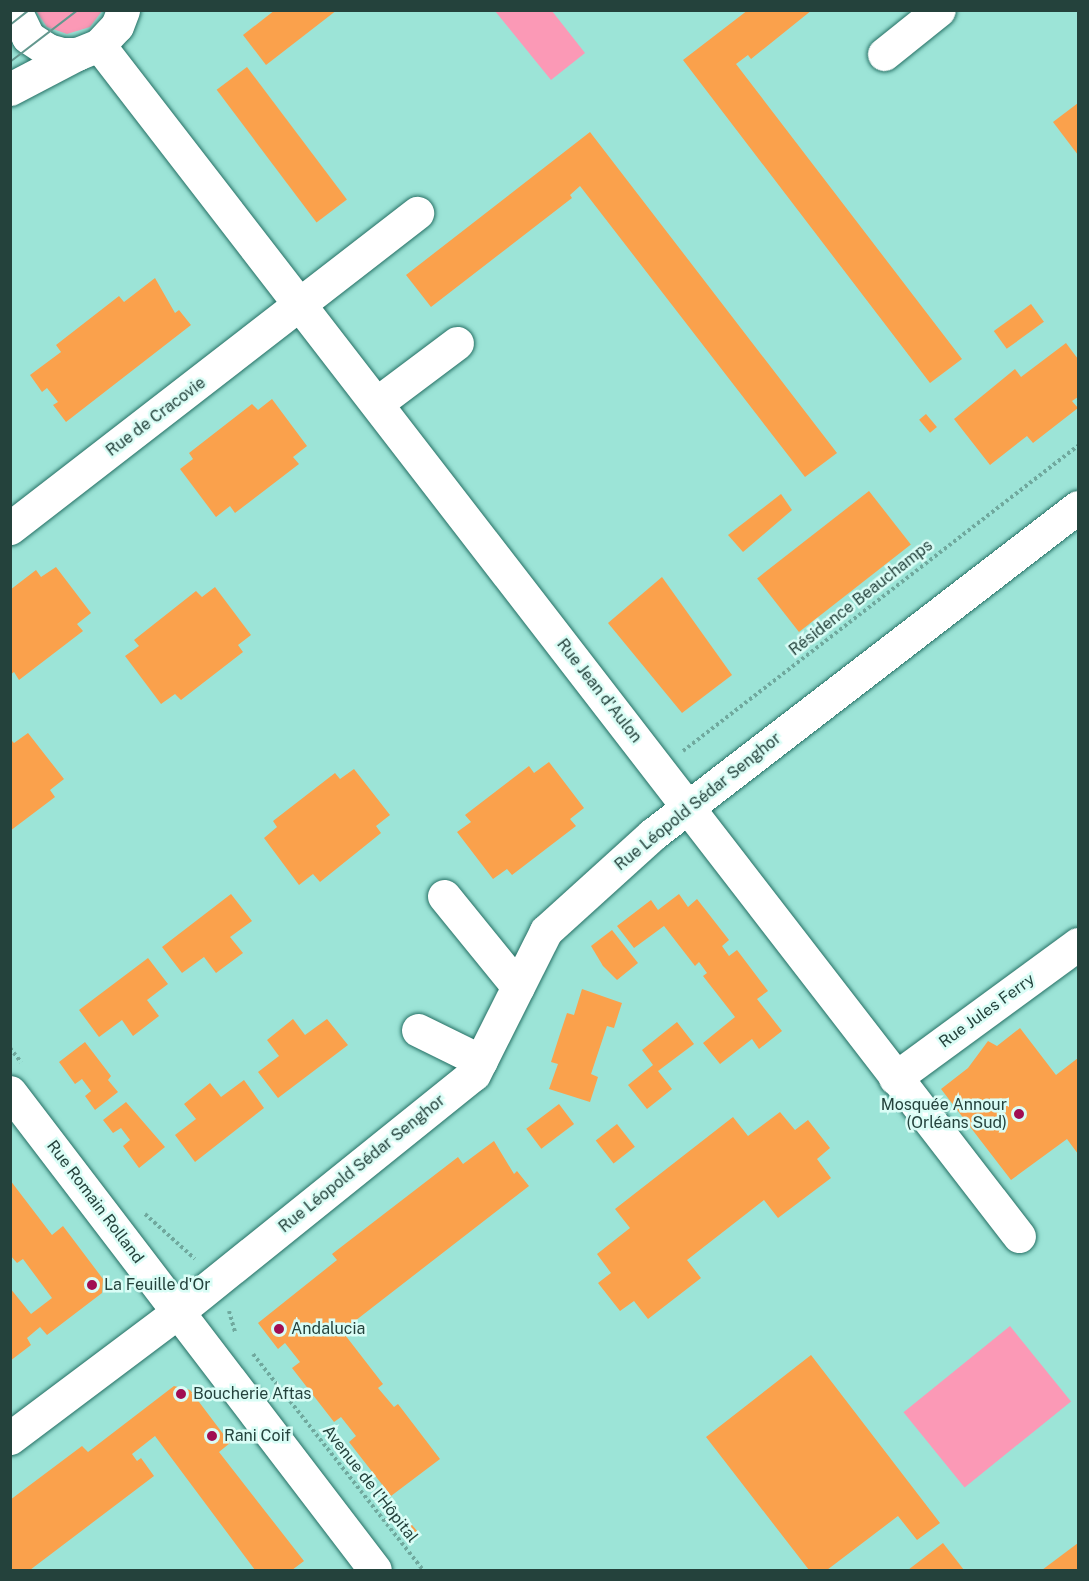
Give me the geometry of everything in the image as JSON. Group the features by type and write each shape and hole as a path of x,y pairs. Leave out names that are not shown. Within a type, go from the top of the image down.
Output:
{"street":[{"path":"15,10 22,28 36,43 48,50 88,50"},
{"path":"884,54 939,10"},
{"path":"10,89 88,50 117,26 124,12"},
{"name":"Rue Jean d'Aulon","path":"88,50 302,305 895,1078 1019,1236"},
{"name":"Rue de Cracovie","path":"10,528 302,305 417,213"},
{"path":"377,403 457,343"},
{"name":"Rue Léopold Sédar Senghor","path":"10,1438 179,1311 474,1074 546,931 653,834 1078,507"},
{"path":"444,896 518,987"},
{"name":"Rue Jules Ferry","path":"895,1078 1075,953"},
{"path":"418,1030 481,1062"},
{"name":"Rue Romain Rolland","path":"10,1092 375,1570"}],"path":[{"name":"Résidence Beauchamps","path":"659,769 1078,446"},
{"path":"226,1301 238,1334"},
{"name":"Avenue de l'Hôpital","path":"245,1344 423,1570"}],"shaded area":[{"path":"36,11 102,11 90,27 67,34 47,27"},
{"path":"495,11 552,11 585,53 551,80"},
{"path":"1010,1326 1071,1401 965,1488 904,1412"}],"building":[{"path":"275,10 337,10 266,65 243,35"},
{"path":"748,10 812,10 751,59 748,55 736,64 962,359 930,383 683,60"},
{"path":"247,67 347,200 317,222 217,90"},
{"path":"1078,103 1078,155 1053,122"},
{"path":"590,132 837,453 805,477 580,186 570,195 572,198 431,307 406,275"},
{"path":"155,278 175,313 179,310 191,325 66,422 53,405 58,402 47,388 42,392 30,375 61,352 56,345 119,296 124,302"},
{"path":"1031,304 1044,322 1007,349 994,331"},
{"path":"1066,343 1078,359 1078,397 1072,401 1078,408 1033,443 1027,436 990,465 954,419 1015,369 1021,377"},
{"path":"272,399 307,446 293,457 299,464 235,513 230,506 216,517 180,469 193,459 189,453 252,404 258,410"},
{"path":"926,414 937,427 930,433 919,420"},
{"path":"869,491 911,545 799,632 757,578"},
{"path":"781,494 792,510 743,552 728,535"},
{"path":"56,567 91,613 77,624 83,631 19,680 14,672 10,675 10,590 36,570 41,577"},
{"path":"662,577 732,675 682,713 608,623"},
{"path":"215,587 251,635 238,645 243,652 181,700 175,694 161,704 125,656 139,646 134,640 196,591 202,597"},
{"path":"28,733 64,779 50,790 55,797 10,831 10,739 14,743"},
{"path":"549,762 584,808 570,819 576,826 512,875 507,869 493,879 457,832 471,822 465,815 529,766 534,773"},
{"path":"354,769 390,815 376,826 381,833 320,882 313,874 299,885 264,838 277,827 273,821 335,773 340,779"},
{"path":"231,894 252,921 230,937 243,953 216,973 204,957 182,973 162,947"},
{"path":"679,894 688,907 697,899 729,940 722,946 729,956 737,950 768,991 757,999 782,1031 759,1049 752,1039 720,1064 703,1043 735,1017 703,976 707,973 699,962 695,966 664,926 634,948 617,926 651,900 658,910"},
{"path":"612,930 638,963 617,980 603,966 591,946"},
{"path":"148,958 168,984 147,1000 159,1016 133,1036 122,1020 99,1037 79,1010"},
{"path":"582,989 622,1003 614,1028 607,1026 591,1074 598,1077 590,1102 549,1089 558,1064 551,1062 559,1037 567,1013 574,1015"},
{"path":"293,1019 305,1035 327,1019 348,1045 278,1098 258,1072 279,1056 267,1040"},
{"path":"677,1022 694,1044 658,1071 672,1089 647,1109 628,1085 653,1065 642,1050"},
{"name":"Mosquée Annour (Orléans Sud)","path":"1020,1028 1056,1075 1078,1058 1078,1154 1067,1139 1011,1180 941,1089 968,1068 988,1041 997,1046"},
{"path":"85,1042 111,1076 108,1080 118,1092 95,1110 85,1096 91,1091 82,1079 75,1084 59,1062"},
{"path":"244,1080 264,1108 195,1162 175,1135 196,1119 184,1104 210,1083 221,1097"},
{"path":"126,1102 165,1147 139,1168 123,1146 130,1140 121,1128 113,1133 103,1120"},
{"path":"559,1104 574,1124 541,1149 526,1129"},
{"path":"780,1112 795,1130 808,1120 830,1148 817,1159 831,1178 778,1218 764,1200 687,1260 701,1278 648,1319 634,1301 620,1311 598,1283 611,1273 597,1254 630,1228 615,1209 733,1117 748,1136"},
{"path":"617,1124 635,1147 614,1163 596,1141"},
{"path":"494,1141 514,1174 517,1171 529,1186 342,1331 383,1384 378,1388 394,1407 398,1404 440,1459 391,1496 349,1442 356,1436 341,1417 334,1422 292,1368 300,1362 285,1343 278,1349 258,1323 337,1260 332,1254 458,1157 463,1164"},
{"path":"10,1180 52,1235 63,1226 103,1279 102,1293 47,1335 40,1327 27,1338 31,1345 10,1361 10,1288 31,1314 52,1298 23,1259 17,1263 10,1255"},
{"path":"811,1355 940,1523 917,1540 898,1516 827,1570 809,1570 706,1437"},
{"path":"174,1386 190,1390 230,1443 219,1452 304,1561 292,1570 255,1570 155,1436 132,1454 137,1461 141,1458 154,1476 30,1570 10,1570 10,1500 82,1446 88,1452"},
{"path":"407,1519 417,1531 412,1536 402,1523"},
{"path":"943,1543 964,1570 908,1570"},
{"path":"1078,1543 1078,1570 1042,1570"}],"tram line":[{"path":"10,25 29,10"},
{"path":"10,62 78,10"}],"place":[{"name":"Mosquée Annour (Orléans Sud)","path":"1019,1114"},
{"name":"La Feuille d'Or","path":"92,1285"},
{"name":"Andalucia","path":"279,1329"},
{"name":"Boucherie Aftas","path":"181,1394"},
{"name":"Rani Coif","path":"212,1436"}]}
